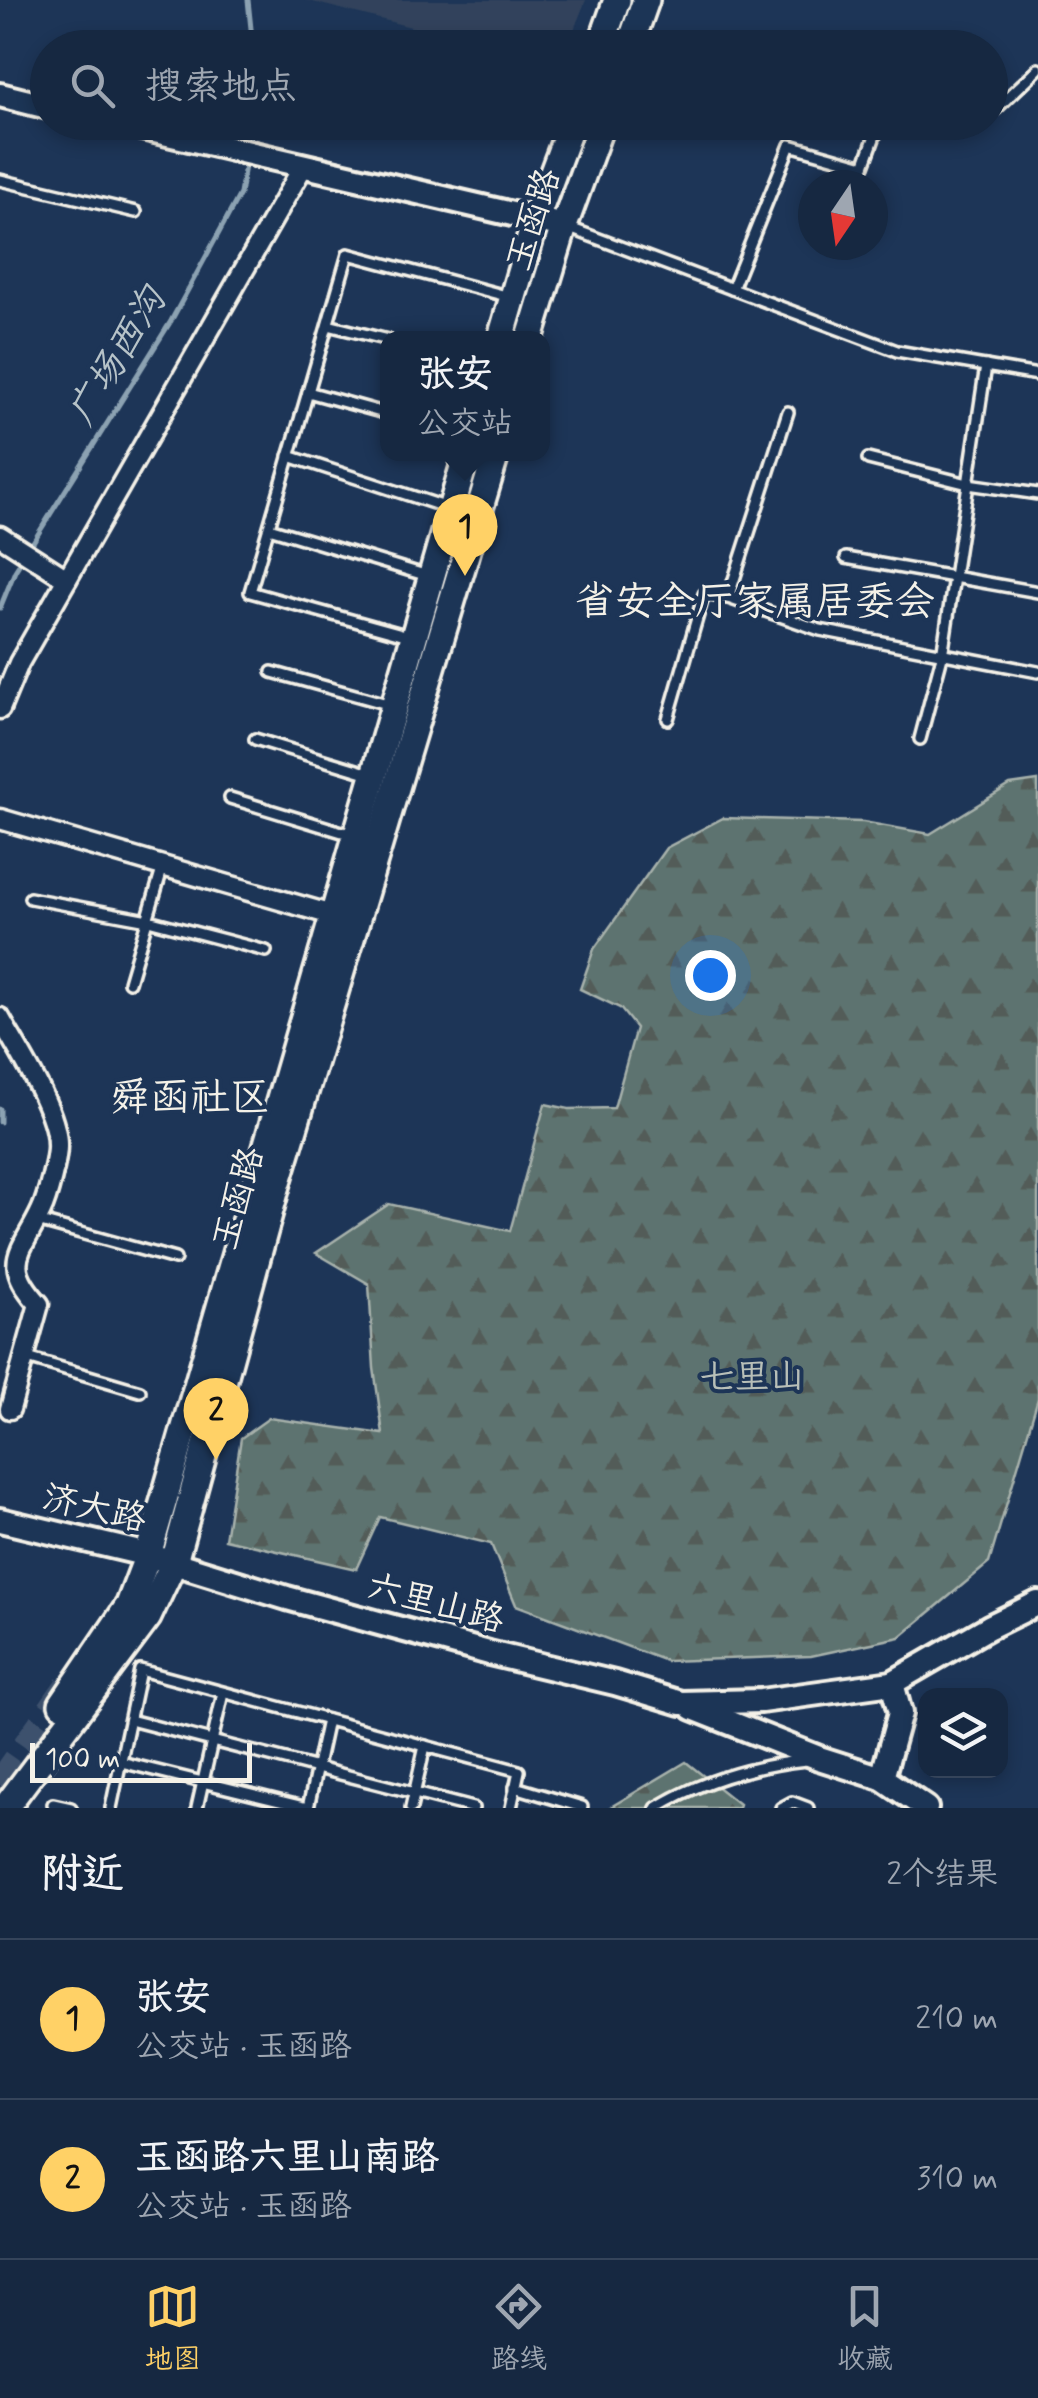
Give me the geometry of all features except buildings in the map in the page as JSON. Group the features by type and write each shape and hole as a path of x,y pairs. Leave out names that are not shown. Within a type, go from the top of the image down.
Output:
{"main road":[{"path":"607,30 618,0"},
{"path":"635,30 646,0"},
{"path":"0,94 30,102"},
{"path":"193,140 564,226"},
{"name":"玉函路","path":"503,331 536,218 565,140"},
{"name":"玉函路","path":"532,331 595,140"},
{"name":"玉函路","path":"0,1795 130,1606 148,1555 465,461"},
{"name":"玉函路","path":"6,1808 148,1617 174,1562 274,1192 494,461"},
{"name":"济大路","path":"0,1520 174,1562"},
{"name":"六里山路","path":"174,1562 286,1598 680,1703 818,1758 882,1778 926,1808"},
{"path":"882,1778 900,1713 892,1683 1038,1603"},
{"name":"六里山路","path":"680,1703 762,1701 892,1683"}],"street":[{"path":"0,709 19,663 304,165"},
{"path":"0,536 67,580"},
{"path":"0,820 332,916"},
{"path":"0,1018 45,1101 58,1144 42,1210 22,1239 15,1261 21,1286 39,1304 10,1409"}],"lane":[{"path":"1008,98 1038,69"},
{"path":"732,288 790,145 864,166 873,140"},
{"path":"0,180 136,212"},
{"path":"564,226 897,350 1038,375"},
{"path":"413,638 250,592 348,254 513,298"},
{"path":"328,325 380,338"},
{"path":"920,739 942,656 986,366"},
{"path":"308,392 380,412"},
{"path":"728,598 788,412"},
{"path":"290,456 451,509"},
{"path":"868,459 968,484 1038,494"},
{"path":"268,528 431,577"},
{"path":"846,558 1038,592"},
{"path":"668,719 704,594 728,598 820,630 1038,672"},
{"path":"272,672 393,706"},
{"path":"254,739 373,775"},
{"path":"230,798 355,836"},
{"path":"130,982 163,866"},
{"path":"30,898 148,920 266,951"},
{"path":"34,1221 175,1258"},
{"path":"24,1358 140,1391"},
{"path":"114,1807 140,1670 519,1771 511,1808"},
{"path":"197,1808 223,1692"},
{"path":"130,1720 473,1808"},
{"path":"120,1762 308,1808 327,1720"},
{"path":"410,1808 426,1746"},
{"path":"656,1808 680,1794 759,1765 818,1758"},
{"path":"515,1787 582,1807"},
{"path":"781,1808 792,1802 808,1808"},
{"path":"53,1804 72,1808"}],"shaded area":[{"path":"305,0 586,0 574,30 422,30"}],"green space":[{"name":"七里山","path":"1038,781 1038,1398 989,1563 900,1637 811,1656 666,1661 516,1605 491,1544 380,1517 356,1569 225,1539 241,1438 269,1418 383,1434 369,1284 316,1253 389,1204 510,1231 545,1104 569,1109 614,1108 636,1028 620,1008 580,989 594,949 666,848 723,818 863,822 930,834 1010,785"},
{"path":"686,1762 739,1804 738,1808 609,1808"}],"waterway":[{"name":"广场西沟","path":"248,0 251,30"},
{"name":"广场西沟","path":"248,144 249,140"},
{"name":"广场西沟","path":"0,608 15,571 171,321 240,194 246,160"},
{"name":"广场西沟","path":"0,1109 0,1122"}],"tunnel":[{"path":"0,1785 76,1677"}],"place":[{"name":"张安","path":"465,576"},
{"name":"玉函路六里山南路","path":"216,1460"}],"district":[{"name":"省安全厅家属居委会","path":"755,600"},
{"name":"舜函社区","path":"190,1096"}]}
